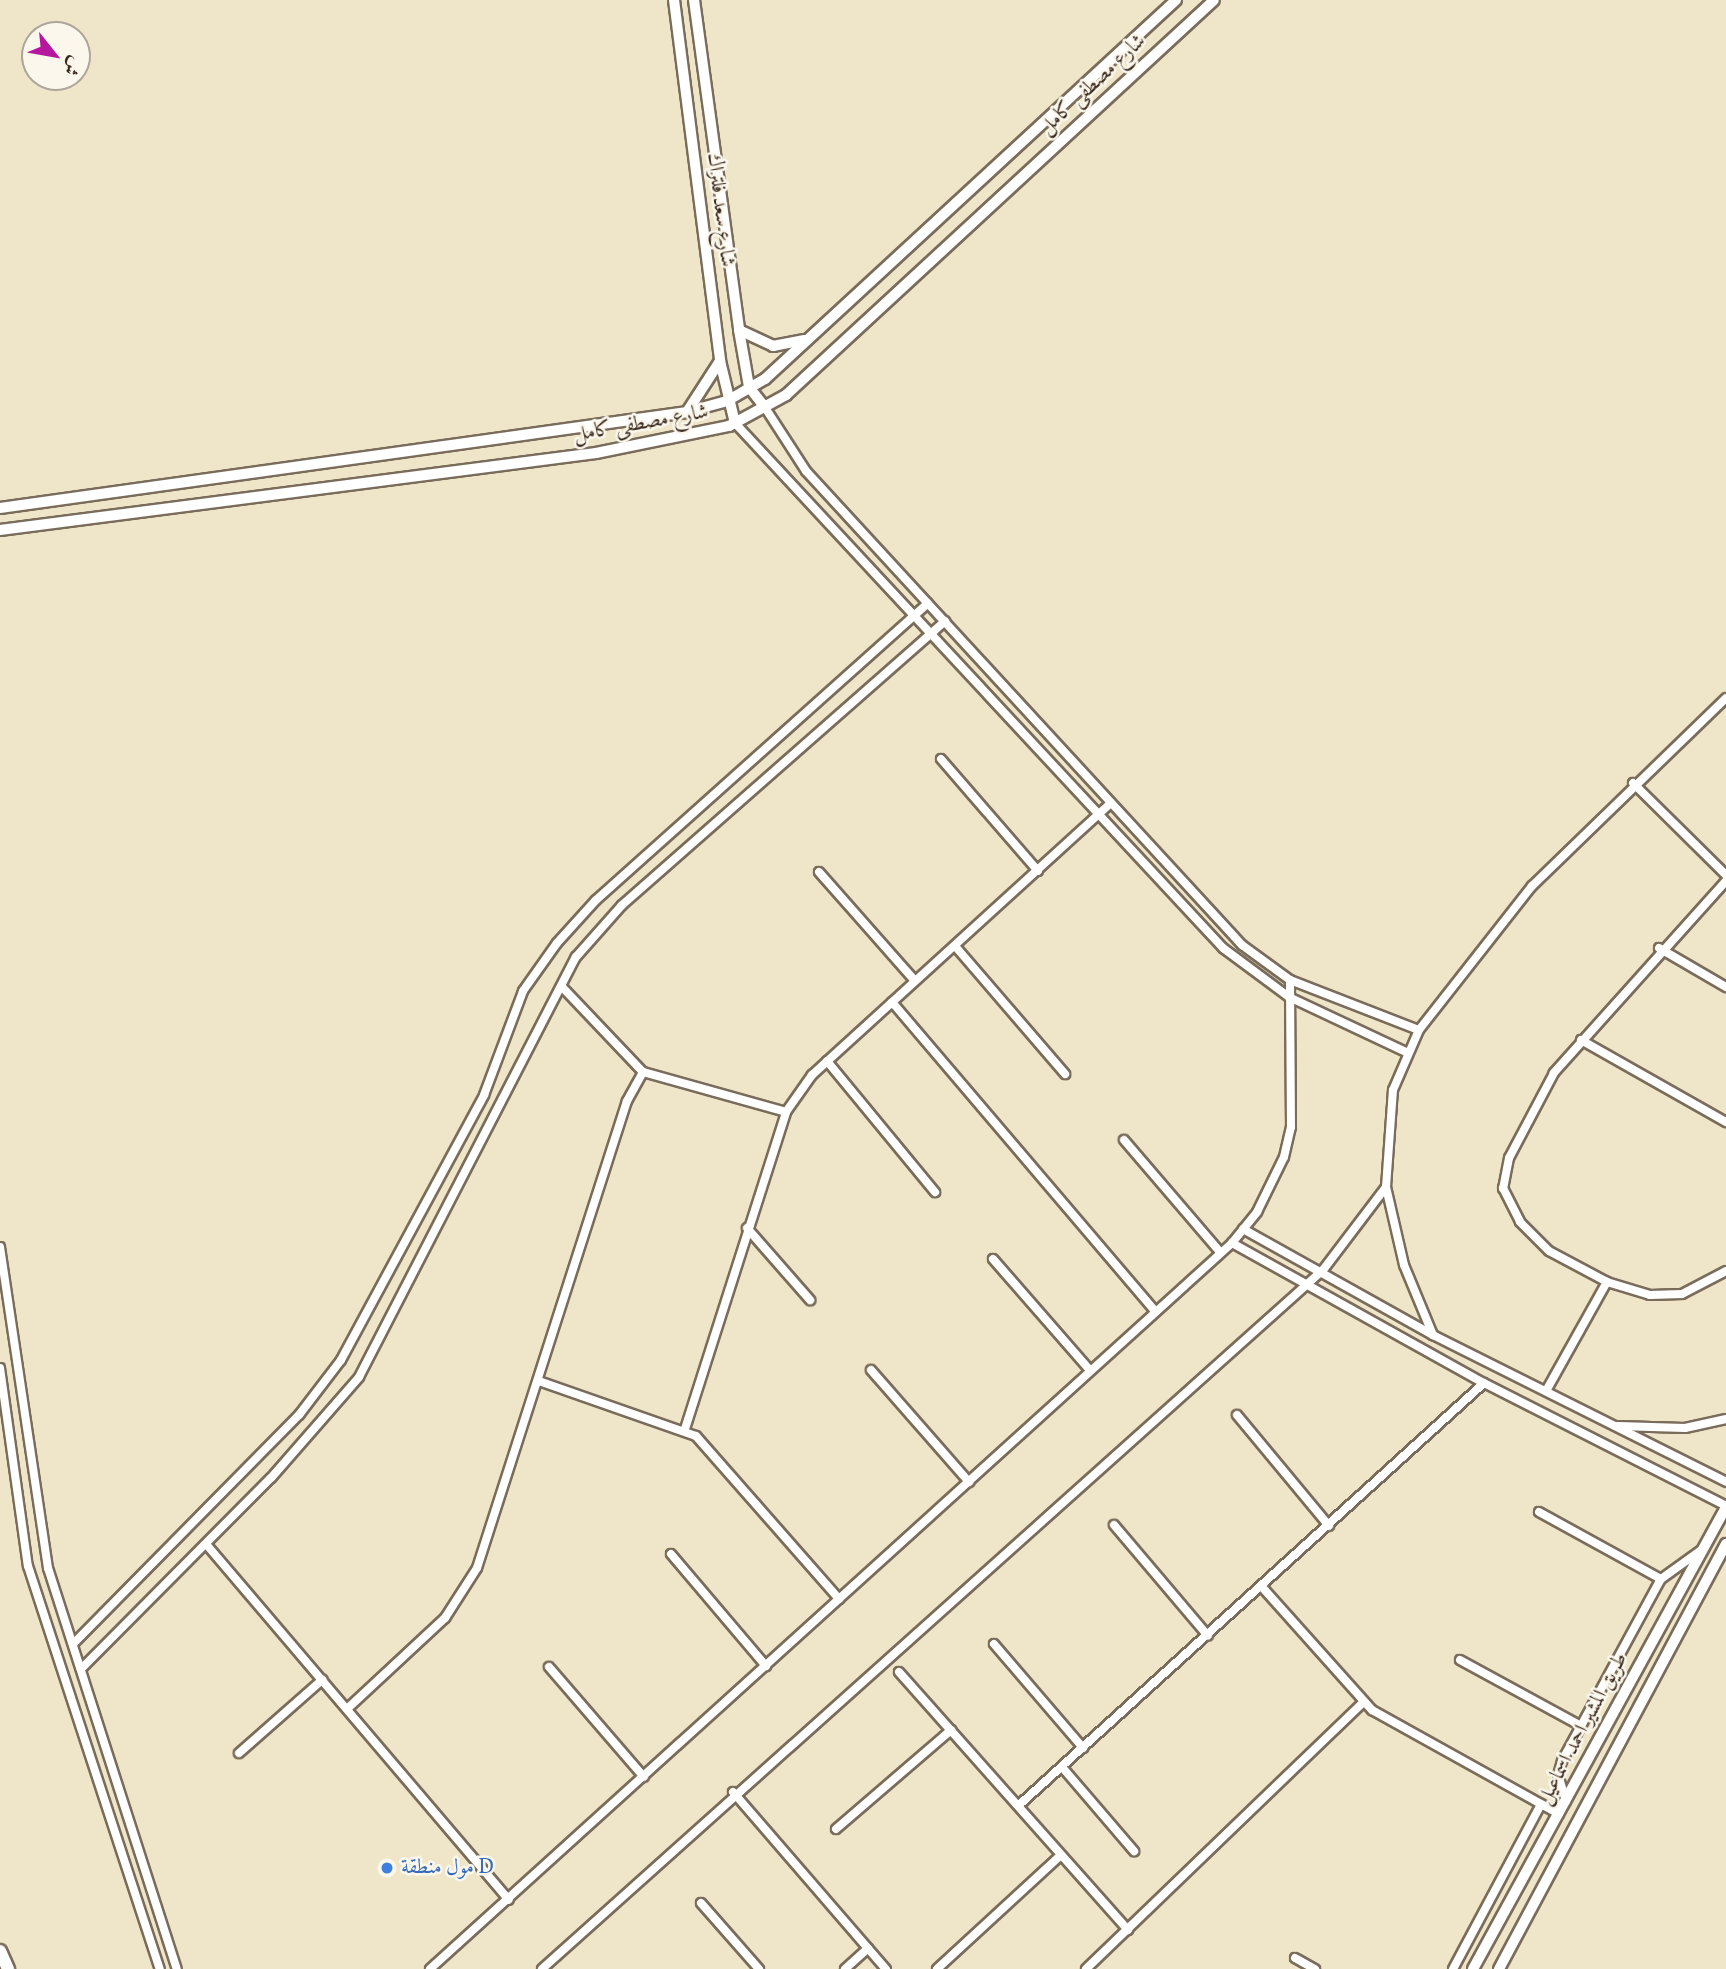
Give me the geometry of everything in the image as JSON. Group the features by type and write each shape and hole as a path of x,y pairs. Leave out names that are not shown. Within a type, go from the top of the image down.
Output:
{"main road":[{"path":"0,1951 8,1969"}],"street":[{"name":"شارع سعد فلتراك","path":"674,0 720,361 727,401 735,423"},
{"name":"شارع سعد فلتراك","path":"694,0 739,330 749,387 764,407"},
{"name":"شارع مصطفى كامل","path":"0,508 688,412 727,401 749,387 809,337 1176,0"},
{"name":"شارع مصطفى كامل","path":"0,530 597,453 735,423 786,395 1213,0"},
{"path":"705,238 726,235"},
{"path":"708,266 730,264"},
{"path":"739,330 773,346 809,337"},
{"path":"688,412 720,361"},
{"path":"764,407 806,471 1242,945 1290,980 1419,1030"},
{"path":"735,423 916,614 1097,815 1230,954 1289,996 1380,1034 1406,1052"},
{"path":"793,483 806,471"},
{"path":"73,1644 299,1415 341,1360 484,1095 523,991 557,943 596,900 928,603"},
{"path":"81,1669 206,1544 359,1377 563,988 576,957 622,905 944,621"},
{"path":"1433,1335 1404,1265 1387,1188 1393,1090 1406,1052 1419,1030 1532,886 1633,783 1726,698"},
{"path":"941,759 1038,871"},
{"path":"1633,783 1726,874"},
{"path":"685,1429 786,1112 827,1061 1111,803"},
{"path":"819,872 915,982"},
{"path":"1726,881 1660,948 1543,1089 1509,1158 1503,1188 1520,1222 1549,1251 1606,1282 1650,1295 1682,1294 1726,1271"},
{"path":"955,946 1065,1074"},
{"path":"1660,948 1726,987"},
{"path":"430,1969 645,1777 1219,1251 1232,1243 1272,1185 1291,1127 1290,980"},
{"path":"563,988 643,1072 786,1112"},
{"path":"892,1002 1155,1311"},
{"path":"1581,1040 1726,1122"},
{"path":"827,1061 935,1192"},
{"path":"346,1709 425,1640 463,1594 489,1540 627,1101 643,1072"},
{"path":"1124,1140 1219,1251"},
{"path":"542,1969 733,1792 1323,1270 1387,1188"},
{"path":"747,1228 810,1300"},
{"path":"1243,1229 1323,1270 1433,1335 1726,1482"},
{"path":"1232,1243 1309,1282 1484,1383 1726,1506"},
{"path":"0,1247 38,1525 73,1644 177,1969"},
{"path":"993,1259 1090,1370"},
{"path":"1546,1391 1606,1282"},
{"path":"0,1368 28,1566 159,1969"},
{"path":"871,1370 969,1482"},
{"path":"539,1381 685,1429 839,1600"},
{"path":"1018,1806 1484,1383"},
{"path":"1237,1415 1329,1526"},
{"path":"1614,1426 1685,1428 1726,1419"},
{"name":"طريق المشير احمد اسماعيل","path":"1474,1969 1726,1506"},
{"path":"1539,1512 1661,1579"},
{"path":"1114,1525 1208,1636"},
{"path":"206,1544 509,1900"},
{"name":"طريق المشير احمد اسماعيل","path":"1499,1969 1726,1544"},
{"path":"1566,1801 1558,1775 1581,1726 1661,1579 1700,1551"},
{"path":"671,1553 766,1666"},
{"path":"1262,1587 1363,1702 1559,1814"},
{"path":"994,1644 1083,1748"},
{"path":"1460,1660 1581,1726"},
{"path":"549,1667 645,1777"},
{"path":"899,1672 1128,1930"},
{"path":"239,1753 322,1680"},
{"path":"1086,1969 1363,1702"},
{"path":"836,1829 951,1730"},
{"path":"1062,1767 1134,1851"},
{"path":"733,1792 886,1969"},
{"path":"1453,1969 1541,1804"},
{"path":"937,1969 1061,1855"},
{"path":"701,1903 759,1969"},
{"path":"845,1969 868,1948"},
{"path":"1295,1958 1315,1969"}],"place":[{"name":"مول منطقة D","path":"387,1868"}]}
